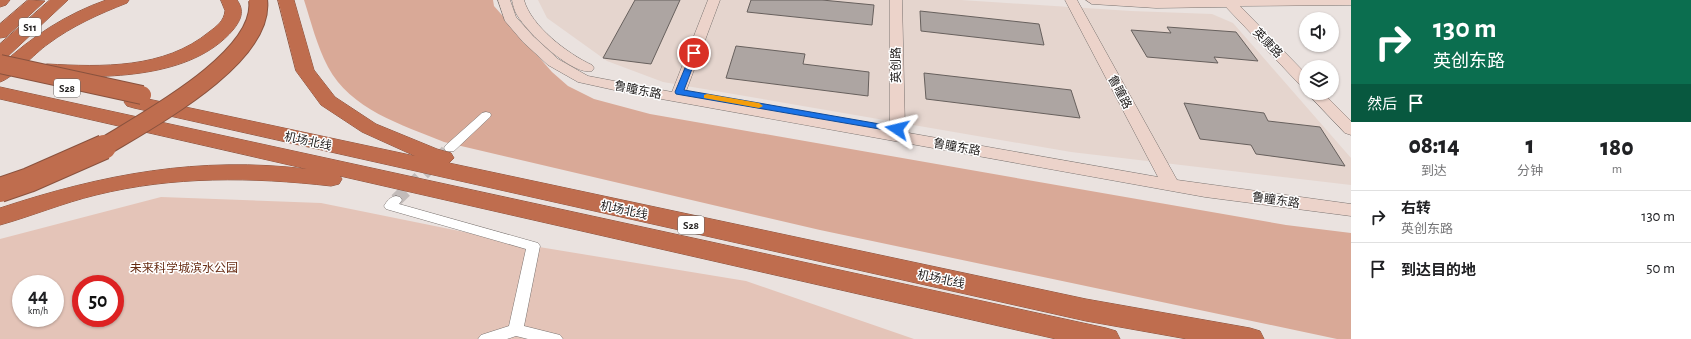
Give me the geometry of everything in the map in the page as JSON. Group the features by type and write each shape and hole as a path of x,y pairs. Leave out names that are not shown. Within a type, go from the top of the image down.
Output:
{"highway":[{"name":"S11","path":"0,33 38,0"},
{"name":"S11","path":"0,54 60,0"},
{"path":"0,75 41,40 67,23 101,7 121,0"},
{"path":"22,69 95,72 122,70 156,64 189,53 217,36 228,25 234,15 234,8 229,0"},
{"path":"0,190 30,180 100,149 194,91 231,58 253,29 259,7 258,0"},
{"path":"286,0 305,71 328,101 369,128 429,154"},
{"path":"0,64 138,98 429,154 544,182 738,235"},
{"name":"机场北线","path":"0,75 138,98 738,235 1086,310 1250,339"},
{"name":"机场北线","path":"0,93 1106,339"},
{"path":"0,217 64,195 125,182 194,173 248,172 313,176 497,203"}],"main road":[{"name":"鲁瞳东路","path":"504,0 510,18 528,39 553,62 583,79 628,89 1351,210"},
{"name":"鲁瞳东路","path":"518,0 523,14 557,48 579,65 616,80 897,129 1167,179 1351,199"},
{"path":"679,92 714,0"},
{"name":"英创路","path":"896,0 897,129"},
{"name":"鲁瞳路","path":"1071,0 1167,179"},
{"path":"1092,0 1156,4 1351,1"},
{"name":"英康路","path":"1230,4 1299,76"},
{"path":"1322,100 1351,130"}],"street":[{"path":"450,148 486,114"},
{"path":"396,200 390,206 533,246 516,330"},
{"path":"486,339 516,330 555,339"}],"shaded area":[{"path":"304,0 493,0 494,6 552,72 568,86 594,99 650,114 1286,225 1351,233 1351,339 1337,339 820,230 444,142 378,114 363,105 338,82 324,59 314,34"},
{"path":"538,0 961,0 1131,11 1212,14 1233,23 1351,158 1351,185 1071,152 663,82 607,61 547,18"}],"green space":[{"name":"未来科学城滨水公园","path":"161,197 321,203 533,246 746,281 914,339 0,339 0,239"}],"building":[{"path":"635,0 680,0 651,64 603,58"},
{"path":"751,0 822,0 874,5 872,25 747,12"},
{"path":"920,11 1039,24 1044,45 921,31"},
{"path":"1167,27 1236,32 1258,61 1214,57 1218,63 1147,57 1131,30 1171,33"},
{"path":"736,46 805,54 803,64 869,72 868,96 726,78"},
{"path":"924,73 1071,90 1080,118 926,99"},
{"path":"1184,103 1264,113 1268,121 1320,127 1345,166 1256,154 1251,145 1200,139"}],"tunnel":[{"path":"396,200 450,148"}],"slow traffic":[{"path":"707,97 759,106"}],"route":[{"path":"694,53 679,92 897,129"}]}
